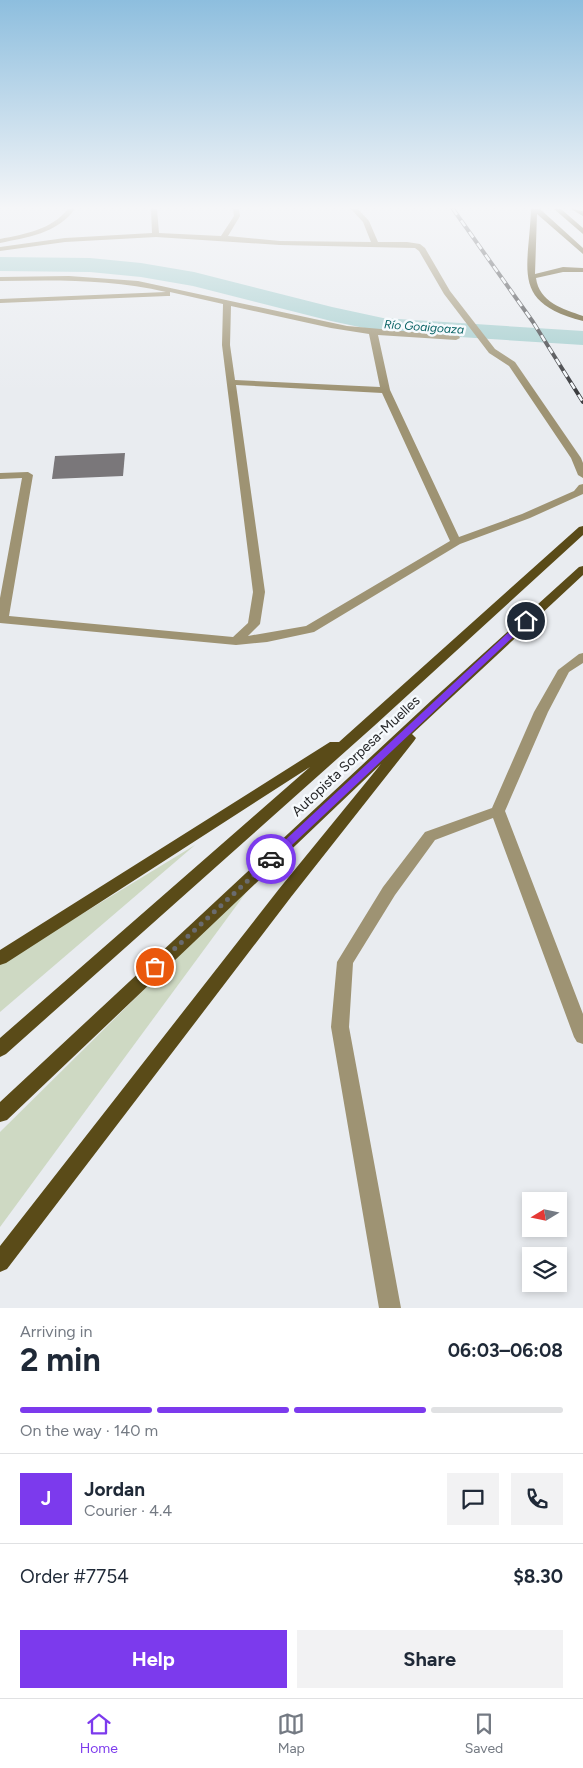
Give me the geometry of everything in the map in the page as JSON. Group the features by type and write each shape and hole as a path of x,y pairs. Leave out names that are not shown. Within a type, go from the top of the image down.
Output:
{"main road":[{"path":"532,270 533,287 542,300 563,312 583,318"},
{"path":"532,277 562,270"},
{"name":"Autopista Sorpesa-Muelles","path":"0,1049 369,723 583,529"},
{"name":"Autopista Sorpesa-Muelles","path":"0,1114 438,702 583,569"},
{"path":"0,1262 285,893 438,702"},
{"path":"0,958 369,723"}],"street":[{"path":"434,270 447,292 492,351 512,364 576,458 583,475"},
{"path":"0,279 69,278 138,283 227,303 246,305 329,326 373,333 456,338"},
{"path":"0,301 186,293"},
{"path":"227,303 226,345 259,592 254,624 236,641"},
{"path":"373,333 385,390 456,542"},
{"path":"231,382 385,390"},
{"path":"0,476 28,475 1,619 236,641 267,638 310,629 456,542 526,516 578,493 583,486"},
{"path":"583,657 564,670 541,712 498,811 583,1037"},
{"path":"390,1308 340,1028 345,962 389,891 430,836 498,811"}],"green space":[{"path":"195,845 0,1012 0,964"},
{"path":"256,879 0,1227 0,1132"}],"building":[{"path":"125,453 123,476 52,479 55,456"}],"waterway":[{"name":"Río Goaigoaza","path":"141,270 194,279 331,314 383,325 583,338"}],"railway":[{"path":"496,270 533,322 583,402"}],"way so far":[{"path":"155,967 271,859"}],"route":[{"path":"271,859 526,621"}]}
